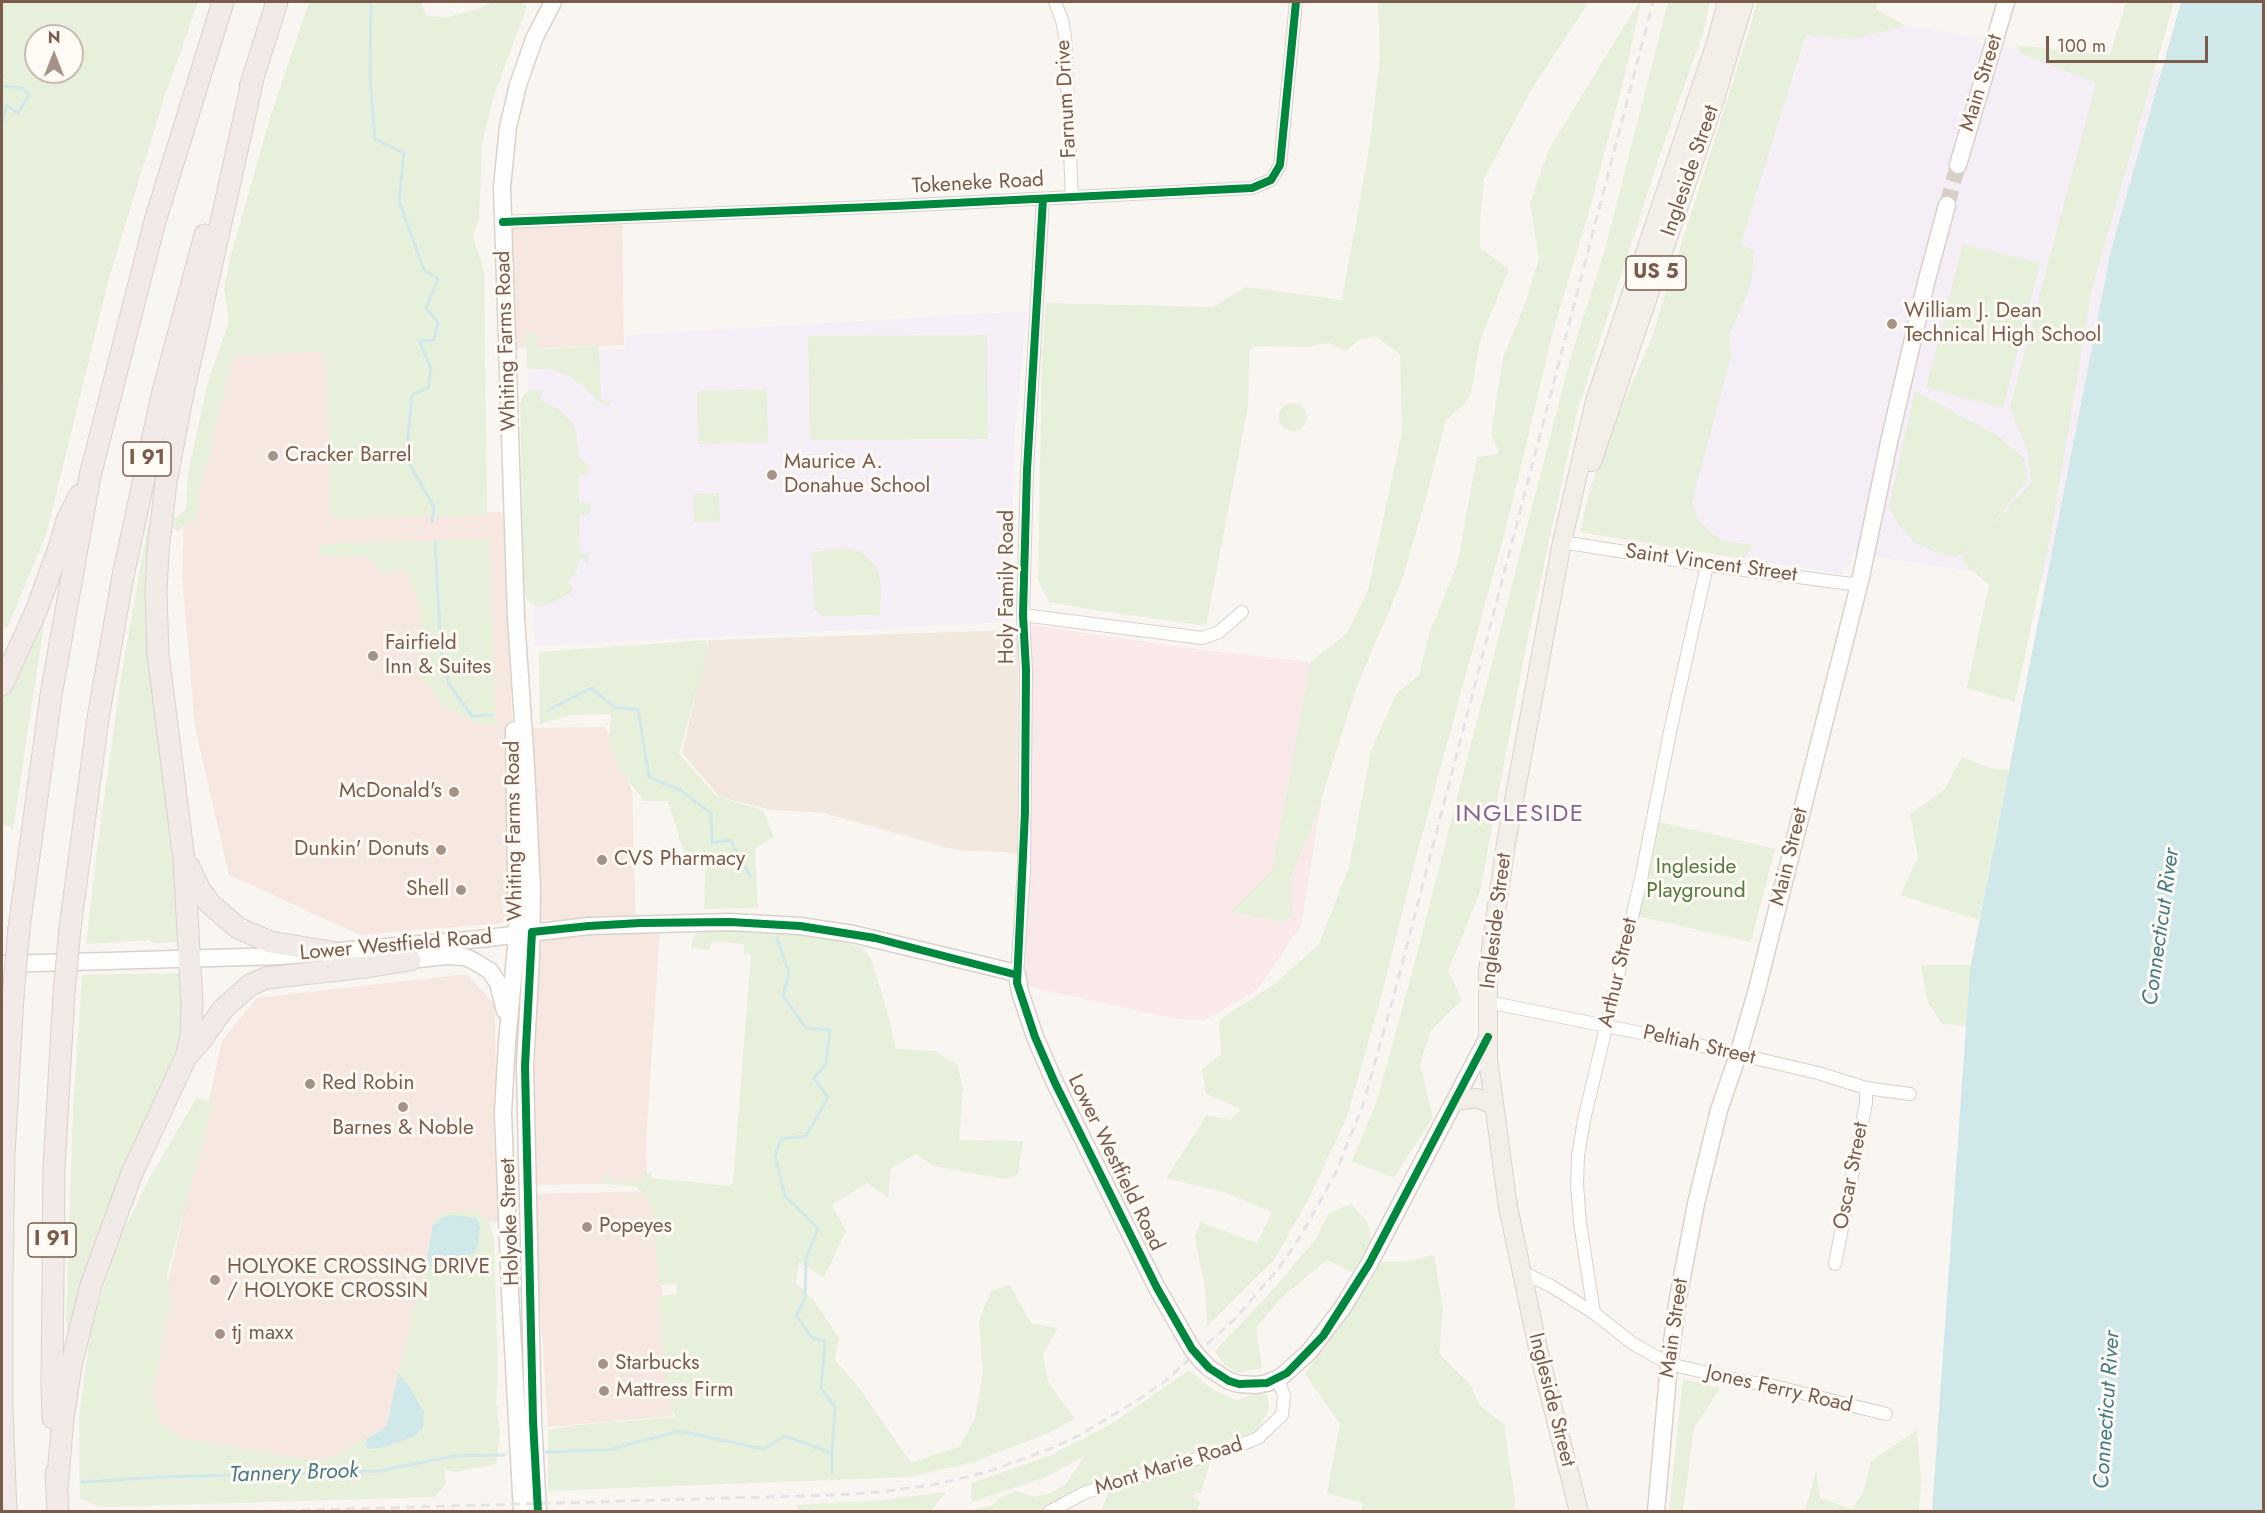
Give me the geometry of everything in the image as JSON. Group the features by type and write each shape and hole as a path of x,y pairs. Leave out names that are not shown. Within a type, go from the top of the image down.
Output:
{"highway":[{"name":"I 91","path":"6,1508 2,1387 2,1256 13,996 19,928 53,683 90,476 155,221 224,2"},
{"name":"I 91","path":"57,1502 52,1384 54,1158 70,928 98,718 137,506 159,406 188,294 277,2"},
{"path":"186,1058 192,1018 190,959 183,852 158,654 156,592 160,528 182,398 254,74"},
{"path":"2,685 37,609 67,520 90,476"},
{"path":"183,852 204,896 215,909 238,928 270,942 331,952"},
{"path":"57,1502 68,1384 77,1335 91,1285 132,1173 186,1058 223,1009 250,985 266,978 410,960"},
{"path":"2,1478 6,1508"}],"main road":[{"name":"Whiting Farms Road","path":"525,934 529,807 516,618 503,222 504,157 515,97 528,52 552,2"},
{"name":"Ingleside Street","path":"1579,1512 1556,1426 1520,1271 1508,1206 1493,1106 1488,1037 1490,944 1506,843 1562,542 1595,401 1703,83 1727,2"},
{"name":"Ingleside Street","path":"1562,542 1703,134 1744,2"},
{"name":"Main Street","path":"1958,165 2006,2"},
{"name":"Main Street","path":"1656,1512 1669,1364 1678,1298 1696,1204 1719,1110 1738,1055 1859,585 1891,431 1947,205"},
{"name":"Lower Westfield Road","path":"2,964 190,959 331,952 590,926 730,922 800,926 885,940 1017,975 1020,992 1035,1037 1055,1083 1157,1288 1196,1354 1219,1376 1239,1384 1256,1385 1278,1379"},
{"name":"Holyoke Street","path":"525,934 507,1042 503,1113 505,1190 526,1511"},
{"name":"Holyoke Street","path":"525,934 525,1066 533,1412 526,1511"},
{"path":"370,948 410,960 446,956 465,957 490,971 502,991 507,1042"},
{"path":"1278,1379 1309,1352 1343,1307 1369,1264 1488,1037"},
{"path":"1456,1101 1477,1098 1493,1106"}],"street":[{"name":"Farnum Drive","path":"1055,2 1065,36 1072,198"},
{"name":"Tokeneke Road","path":"503,222 1251,189 1271,180 1277,172 1283,150 1296,2"},
{"name":"Holy Family Road","path":"1017,975 1024,869 1026,670 1023,615 1028,447 1043,199"},
{"name":"Saint Vincent Street","path":"1562,542 1707,565 1859,585"},
{"name":"Arthur Street","path":"1594,1313 1580,1224 1577,1184 1578,1156 1641,879 1671,727 1707,565"},
{"path":"1023,615 1202,638 1214,635 1226,628 1242,612"},
{"name":"Peltiah Street","path":"1488,1002 1607,1025 1818,1073 1866,1088 1910,1094"},
{"name":"Oscar Street","path":"1835,1264 1866,1103 1866,1088"},
{"name":"Jones Ferry Road","path":"1520,1271 1551,1286 1594,1313 1632,1343 1669,1364 1770,1385 1886,1414"},
{"name":"Mont Marie Road","path":"1049,1512 1082,1494 1230,1449 1258,1438 1282,1415 1284,1396 1278,1379"}],"shaded area":[{"name":"William J. Dean Technical High School","path":"1814,11 1976,37 1981,44 2161,71 2111,250 2045,583 1854,553 1849,565 1840,574 1580,532 1599,475 1739,249"},
{"path":"622,221 624,345 513,349 508,228"},
{"name":"Maurice A. Donahue School","path":"1027,311 1015,431 1009,622 535,646 527,353 625,349 626,335"},
{"path":"327,350 336,514 507,512 512,728 605,727 632,791 636,918 540,920 360,935 229,875 195,727 182,575 184,523 222,355"},
{"path":"1031,625 1203,650 1301,661 1343,669 1301,926 1257,990 1204,1020 1177,1019 1025,986"},
{"path":"1018,630 1017,853 956,850 824,813 772,810 720,797 682,753 709,640"},
{"path":"660,927 646,1144 647,1183 537,1185 531,1115 540,938"},
{"path":"467,974 495,1005 498,1222 446,1223 397,1434 321,1468 135,1431 222,1041 257,998"},
{"path":"653,1191 673,1416 548,1427 533,1194"}],"green space":[{"path":"2,2 198,2 164,98 109,278 46,535 7,628 2,628"},
{"path":"309,2 421,2 426,15 445,18 495,2 520,2 527,6 493,98 482,144 479,220 473,236 484,271 487,515 331,518 326,357 320,352 233,355 199,494 197,517 178,531 172,527 172,520 186,510 188,473 208,382 229,322 224,289 229,262 270,118"},
{"path":"1378,2 1589,2 1531,90 1484,179 1480,248 1509,269 1480,341 1471,393 1464,404 1446,420 1401,583 1358,683 1314,821 1290,878 1293,914 1284,922 1231,912 1272,871 1311,662 1347,633 1368,590 1402,432 1400,354 1375,336 1359,340 1346,351 1328,343 1307,347 1255,346 1249,350 1248,406 1206,626 1049,602 1038,580 1042,355 1046,303 1213,307 1246,287 1342,300 1369,149 1380,59"},
{"path":"1641,2 1626,70 1589,212 1554,327 1509,516 1347,1117 1308,1200 1274,1260 1207,1326 1205,1288 1195,1238 1200,1222 1257,1243 1272,1212 1224,1192 1166,1178 1207,1115 1231,1120 1241,1109 1206,1094 1202,1069 1221,1055 1219,1020 1276,983 1319,944 1349,867 1371,751 1396,694 1419,675 1430,631 1457,565 1477,457 1497,454 1499,451 1491,434 1503,358 1525,304 1539,259 1530,203 1549,149"},
{"path":"1668,2 1710,2 1705,27 1659,158 1578,408 1525,652 1480,892 1448,971 1462,1000 1431,1030 1420,1064 1433,1117 1394,1178 1352,1161 1376,1103 1407,992 1571,356 1605,249"},
{"path":"1757,2 1878,2 1876,9 1906,26 1852,39 1806,35 1741,243 1754,252 1751,284 1729,336 1731,356 1692,502 1698,520 1720,540 1753,545 1744,559 1580,532 1590,489 1612,429 1651,340"},
{"path":"2126,2 2174,2 2092,289 2050,538 2015,702 1967,688 1989,585 1961,560 1970,549 1955,558 1914,542 1898,525 1889,507 1915,391 1998,436 2024,458 2027,480 1990,527 2031,483 2028,452 2010,407 2096,83 2022,54 2015,45 2110,55"},
{"path":"1963,244 2040,263 2003,408 1926,388"},
{"path":"525,333 536,333 537,349 599,346 601,400 610,401 610,406 598,402 585,387 568,376 551,369 527,367"},
{"path":"987,335 988,439 810,440 808,336"},
{"path":"531,389 541,391 543,394 539,399 560,410 573,423 577,436 579,459 588,464 589,475 579,475 579,502 590,503 590,514 579,515 580,553 588,553 588,563 580,558 576,572 568,581 574,589 554,602 538,607 528,601 524,590 520,403 524,394"},
{"path":"767,389 768,443 698,444 697,391"},
{"path":"1293,403 1303,407 1307,417 1303,427 1293,431 1283,427 1279,417 1283,407"},
{"path":"719,493 720,522 694,522 693,494"},
{"path":"153,511 182,934 178,942 154,943 149,940 86,944 122,671 147,530"},
{"path":"489,539 496,723 491,725 477,723 443,705 424,680 421,671 420,606 408,573 403,569 384,573 376,568 374,562 366,556 334,557 318,553 320,544"},
{"path":"844,548 861,551 876,566 881,584 880,615 823,616 814,609 812,552"},
{"path":"47,605 13,829 6,824 2,830 2,697"},
{"path":"706,640 708,651 679,754 717,797 763,810 774,837 755,848 758,908 704,909 706,855 689,860 685,856 668,801 644,801 620,769 609,741 611,714 571,715 540,724 539,652"},
{"path":"1962,757 1993,769 2009,770 1979,920 1900,895 1918,857 1910,814 1944,790"},
{"name":"Ingleside Playground","path":"1660,822 1775,849 1751,942 1638,916"},
{"path":"708,929 811,935 862,947 871,959 896,1049 935,1051 957,1064 963,1089 959,1140 1023,1141 1018,1175 1005,1179 934,1166 915,1154 891,1168 888,1198 867,1183 832,1205 846,1231 824,1277 799,1262 796,1283 815,1302 839,1338 835,1360 860,1389 911,1463 960,1446 975,1418 983,1372 979,1321 991,1291 1010,1285 1031,1323 1058,1328 1043,1355 1048,1382 1075,1419 1048,1433 974,1462 909,1477 548,1491 548,1430 677,1417 671,1408 670,1387 666,1383 659,1296 677,1294 677,1284 659,1285 653,1211 648,1197 636,1187 608,1184 604,1178 605,1173 609,1173 611,1182 641,1182 642,1174 651,1173 651,1178 729,1186 733,1183 751,954 744,954 744,944 711,941 709,950 691,948 694,935"},
{"path":"1921,965 1970,965 1966,1026 1942,1024 1928,1003"},
{"path":"180,973 182,977 182,1027 177,1047 68,1339 66,1318 73,1111 82,975"},
{"path":"197,1097 213,1102 167,1275 171,1299 152,1392 158,1420 181,1438 313,1461 337,1456 387,1426 433,1225 440,1215 454,1212 476,1212 489,1222 494,1238 498,1368 496,1403 500,1434 496,1464 455,1472 444,1469 446,1483 435,1497 101,1507 80,1499 79,1418 91,1330 116,1247 149,1179"},
{"path":"1351,1204 1368,1223 1371,1241 1352,1272 1327,1260 1281,1298 1256,1328 1262,1368 1237,1373 1223,1363 1215,1351 1268,1295 1315,1240 1328,1214"},
{"path":"1434,1255 1443,1310 1439,1354 1470,1384 1480,1406 1504,1424 1515,1500 1514,1511 1362,1511 1363,1503 1327,1493 1340,1424 1305,1374 1347,1317 1382,1262 1403,1262"},
{"path":"1189,1370 1215,1391 1237,1400 1255,1394 1267,1394 1269,1410 1255,1432 1077,1488 1038,1511 965,1512 993,1505 999,1498 1017,1491 1034,1497 1048,1494 1065,1485 1085,1456 1044,1478 972,1502 971,1483 1049,1456 1113,1423"},
{"path":"1683,1379 1720,1388 1694,1428 1683,1511 1669,1511"},
{"path":"1917,1430 1921,1481 1919,1511 1805,1511 1816,1471 1820,1498 1852,1509 1863,1493 1871,1461"},
{"path":"1210,1462 1201,1493 1195,1492 1194,1498 1200,1501 1197,1511 1101,1512 1107,1495 1112,1490"},
{"path":"946,1492 931,1511 798,1512 797,1505 884,1500"}],"water":[{"name":"Connecticut River","path":"2181,2 2263,2 2263,1511 1932,1511 1970,969 2111,250"},
{"path":"451,1215 477,1218 480,1227 477,1249 474,1253 437,1271 432,1271 427,1258 433,1225"},
{"path":"398,1373 410,1387 424,1412 423,1427 414,1437 380,1448 368,1449 365,1444 366,1440 387,1426"}],"waterway":[{"path":"371,2 370,78 375,139 404,153 399,201 424,270 438,279 426,308 438,322 434,340 419,341 431,368 428,388 412,395 406,458 434,507 432,522"},
{"path":"2,86 23,88 29,95 18,113 6,105 2,125"},
{"path":"2,387 2,394"},
{"path":"435,542 441,652 449,684 472,716 492,715"},
{"path":"548,710 591,688 616,708 638,709 649,777 680,790 711,813 712,843 730,840 750,876"},
{"path":"777,938 789,973 783,996 806,1028 830,1030 826,1064 814,1078 828,1097 806,1136 781,1139 775,1156 785,1196 818,1228 806,1259 805,1298 796,1315 812,1338 825,1341 821,1388 835,1407 832,1453"},
{"name":"Tannery Brook","path":"546,1452 607,1450 680,1431 763,1449 785,1436 832,1453 832,1473"},
{"name":"Tannery Brook","path":"82,1482 160,1477 378,1471 454,1456 504,1455"}],"tunnel":[{"path":"1947,205 1958,165"}],"railway":[{"path":"241,1512 836,1495 932,1485 987,1472 1050,1449 1080,1435 1165,1381 1234,1320 1279,1268 1302,1234 1336,1172 1363,1105 1394,995 1653,2"}],"cycle path":[{"path":"503,222 1252,188 1271,180 1280,165 1296,2"},
{"path":"1043,199 1027,470 1023,615 1026,670 1025,812 1017,983 1035,1037 1055,1083 1157,1288 1192,1349 1209,1368 1229,1381 1239,1384 1267,1383 1287,1373 1323,1336 1369,1264 1488,1037"},
{"path":"538,1512 533,1421 525,1066 532,932 640,923 730,922 800,926 875,938 1017,975"}],"place":[{"name":"William J. Dean Technical High School","path":"1892,324"},
{"name":"Cracker Barrel","path":"273,456"},
{"name":"Maurice A. Donahue School","path":"772,475"},
{"name":"Fairfield Inn & Suites","path":"373,656"},
{"name":"McDonald's","path":"454,792"},
{"name":"Dunkin' Donuts","path":"441,850"},
{"name":"CVS Pharmacy","path":"602,860"},
{"name":"Shell","path":"461,890"},
{"name":"Red Robin","path":"310,1084"},
{"name":"Barnes & Noble","path":"403,1107"},
{"name":"Popeyes","path":"587,1227"},
{"name":"HOLYOKE CROSSING DRIVE / HOLYOKE CROSSIN","path":"215,1280"},
{"name":"tj maxx","path":"220,1334"},
{"name":"Starbucks","path":"603,1364"},
{"name":"Mattress Firm","path":"604,1391"}],"district":[{"name":"INGLESIDE","path":"1520,815"}]}
